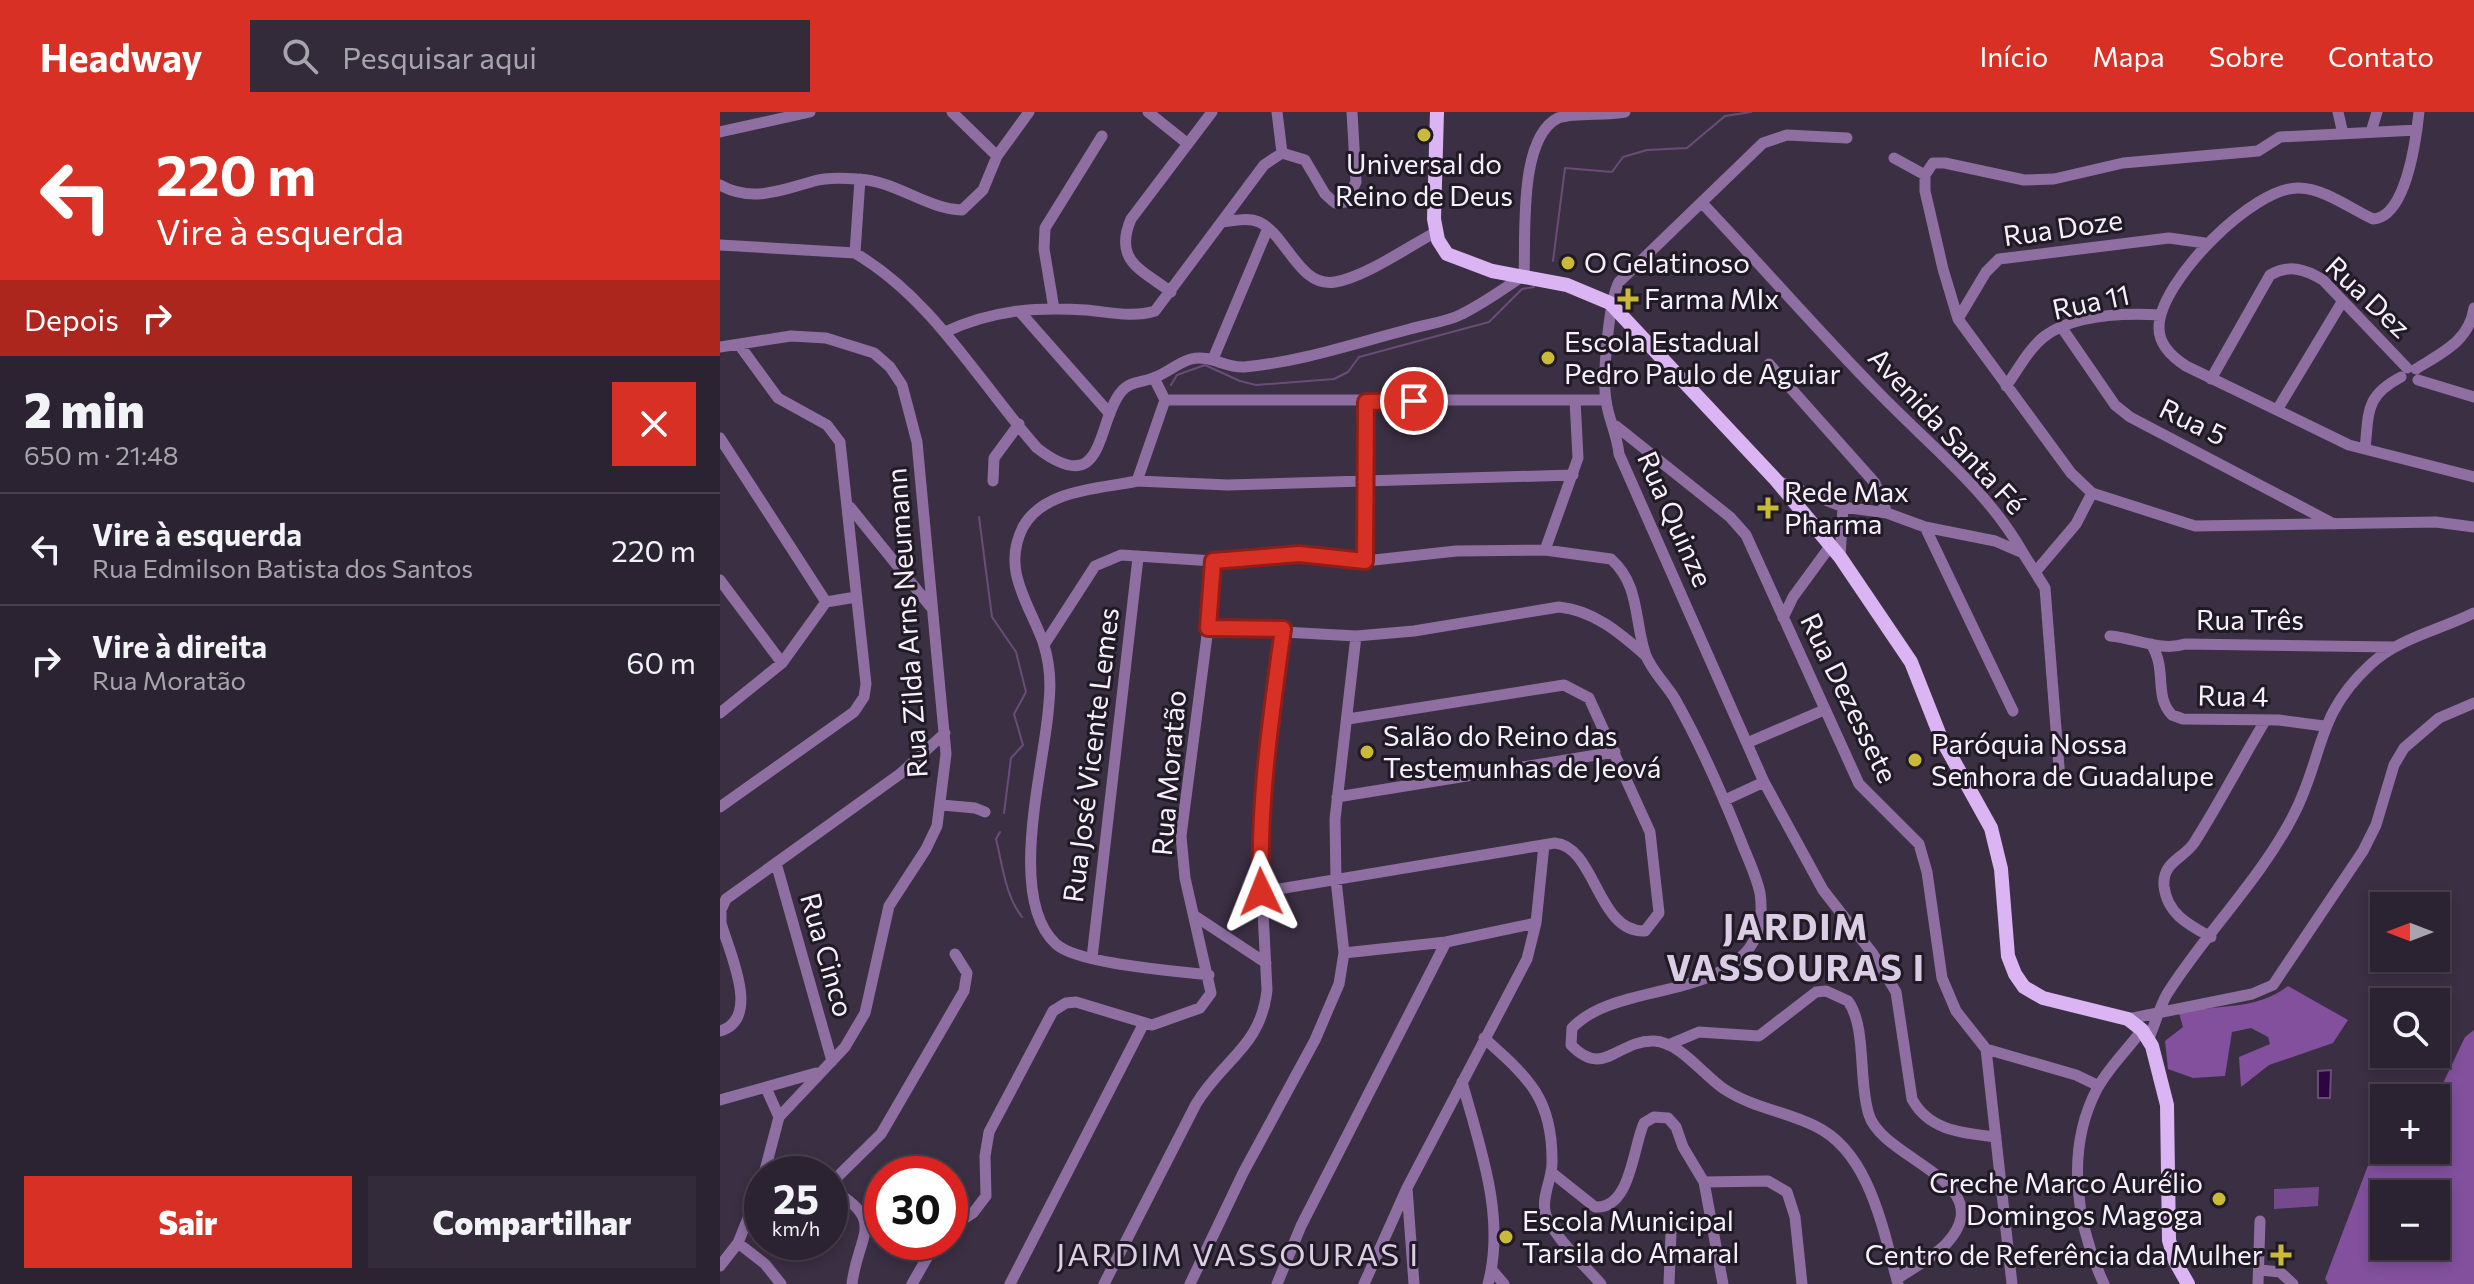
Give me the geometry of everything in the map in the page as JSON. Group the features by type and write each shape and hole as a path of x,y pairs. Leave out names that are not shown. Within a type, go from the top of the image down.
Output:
{"main road":[{"path":"1437,112 1436,232 1447,254 1492,271 1567,285 1610,303 1776,480 1836,551 1911,662 1941,738 1991,828 2001,869 2008,956 2015,974 2024,987 2043,998 2128,1019 2145,1034 2157,1058 2167,1105 2169,1240 2175,1261 2188,1284"}],"street":[{"path":"720,132 810,112"},
{"path":"952,112 997,156"},
{"path":"720,185 748,195 792,190 816,180 860,179 896,186 950,210 962,210 983,190 997,156 1029,112"},
{"path":"1148,112 1188,144"},
{"path":"1171,292 1131,262 1126,253 1124,234 1131,219 1212,112"},
{"path":"1277,112 1282,153"},
{"path":"1282,153 1305,160 1325,194 1335,203 1346,202 1356,182 1352,112"},
{"path":"720,245 855,253 893,280 945,332 1048,458 1073,466 1084,461 1103,441 1110,414 1129,384 1154,378 1188,359 1213,359 1232,366 1251,365 1343,347 1449,319 1524,275 1528,179 1533,151 1545,129 1556,118 1569,115 1624,112"},
{"path":"2338,112 2343,134"},
{"path":"2371,132 2377,112"},
{"path":"2419,112 2402,189 2394,210 2383,218 2373,219 2341,202 2299,188 2286,191 2242,214 2205,243 2161,315 2159,329 2171,356 2211,379 2349,445 2474,477"},
{"path":"2417,130 2280,137 2258,151 2123,163 2054,179 2024,180 1933,163 1925,175 1925,191 1958,319 2071,473 2092,493 2195,526 2436,522 2474,527"},
{"path":"1610,303 1619,282 1763,143 1787,135 1847,138"},
{"path":"1054,309 1044,249 1045,228 1102,136"},
{"path":"945,332 995,312 1054,309 1146,314 1162,306 1264,165 1282,153"},
{"path":"1894,158 1925,175"},
{"path":"855,253 860,179"},
{"name":"Avenida Santa Fé","path":"1703,204 1855,368 1943,454 2014,536 2037,570"},
{"path":"1222,222 1252,220 1268,228 1309,276 1327,282 1351,276 1436,232"},
{"path":"1213,359 1268,228"},
{"name":"Rua Doze","path":"1958,319 1986,272 1999,259 2169,238 2205,243"},
{"name":"Rua Dez","path":"2211,379 2270,275 2294,268 2308,271 2323,280 2410,373"},
{"path":"2277,410 2342,302"},
{"name":"Rua Quinze","path":"1610,303 1606,400 1616,426 1619,454 1764,782 1823,890 1873,954 1896,992 1912,1099 1919,1111 1943,1127 1996,1137"},
{"path":"2365,449 2372,400 2379,388 2410,373 2460,340 2469,328 2474,308"},
{"path":"1020,312 1110,414"},
{"name":"Rua 11","path":"2006,386 2045,337 2062,328 2120,314 2161,315"},
{"name":"Rua 5","path":"2062,328 2115,405 2130,417 2334,524"},
{"name":"Rua Zilda Arns Neumann","path":"720,347 810,335 863,347 890,367 909,402 917,442 945,733 942,805 926,849 889,906 865,1013 854,1034 832,1061 817,1073"},
{"path":"720,807 861,703 866,684 850,507 840,442 834,431 778,398 740,346"},
{"path":"1769,364 1875,483 1887,513"},
{"path":"2410,373 2474,397"},
{"path":"1137,481 1165,400 1154,378"},
{"path":"1165,400 1606,400"},
{"path":"1545,550 1573,475 1579,441 1575,400"},
{"path":"1365,561 1363,482 1366,402"},
{"path":"993,481 994,458 1019,424"},
{"name":"Rua Dezessete","path":"1616,426 1730,517 1746,535 1859,784 1919,844 1927,872 1942,978 1956,1011 1986,1049"},
{"path":"720,438 826,602"},
{"path":"1619,454 1646,450"},
{"path":"968,1216 986,1196 985,1156 989,1132 1053,1011 1066,1003 1076,1002 1143,1025 1172,1019 1200,1008 1211,993 1209,975 1092,958 1065,950 1046,931 1030,870 1032,827 1049,703 1044,645 1017,582 1016,553 1023,528 1053,500 1137,481 1228,485 1573,475"},
{"path":"1776,480 1843,507 1887,513 1925,527 1995,541 2023,553"},
{"path":"2060,780 2045,588 2037,570 2076,524 2092,493"},
{"path":"850,507 931,607"},
{"path":"1783,618 1793,597 1836,551 1843,507"},
{"path":"1925,527 2013,711"},
{"path":"1044,645 1095,566 1121,555 1213,561 1299,554 1365,561 1456,551 1545,550 1602,555 1618,565 1627,577 1637,605 1645,655"},
{"name":"Rua José Vicente Lemes","path":"1092,958 1138,558"},
{"name":"Rua Moratão","path":"1209,975 1185,878 1181,836 1208,628 1213,561"},
{"path":"720,580 782,663"},
{"path":"720,713 782,663 826,602 856,597"},
{"path":"1773,597 1793,597"},
{"path":"1208,628 1283,629 1356,636 1414,631 1559,607 1575,608 1608,625 1645,655 1700,743 1725,800 1760,892 1761,924 1747,951 1715,973 1590,1013 1569,1033 1571,1045 1593,1061 1644,1043 1668,1045 1699,1032 1759,1036 1816,992 1826,991 1848,1001 1857,1021 1861,1078 1874,1127 1895,1147 1939,1174 1959,1201 1961,1219 1945,1246 1898,1281 1871,1195 1844,1147 1814,1125 1771,1112 1725,1089 1668,1045"},
{"path":"2104,1284 2079,1212 2077,1187 2083,1127 2099,1086 2162,1011 2166,996 2211,937 2294,816 2324,726 2354,681 2393,647 2474,613"},
{"path":"1104,1284 1204,1090 1249,1043 1261,1023 1267,990 1259,834 1283,629"},
{"path":"1190,1284 1243,1173 1332,1007 1344,953 1336,880 1337,797 1356,636"},
{"name":"Rua Três","path":"2110,636 2151,643 2169,650 2185,644 2393,647"},
{"name":"Rua 4","path":"2151,643 2161,659 2162,694 2172,715 2183,719 2324,726"},
{"path":"1261,892 1561,843 1581,860 1621,923 1634,931 1645,931 1654,921 1659,904 1650,832 1589,698 1564,685 1348,719"},
{"path":"2128,1019 2252,994 2273,985 2363,851 2376,825 2394,765 2404,748 2439,718 2474,703"},
{"path":"1747,743 1824,710"},
{"path":"2211,937 2176,915 2166,895 2165,874 2168,866 2194,843 2265,721"},
{"path":"720,1031 732,1027 740,1018 742,1003 721,910 737,888 900,774 945,733"},
{"path":"1337,797 1615,752"},
{"path":"1725,800 1764,782"},
{"path":"942,805 985,812"},
{"path":"1364,1284 1407,1188 1527,959 1536,923 1544,845"},
{"name":"Rua Cinco","path":"776,863 832,1061"},
{"path":"1195,916 1266,963"},
{"path":"1344,953 1446,942 1536,923"},
{"path":"1277,1284 1301,1226 1446,942"},
{"path":"848,1168 881,1134 964,991 967,973 955,954"},
{"path":"1010,1284 1143,1025"},
{"path":"1484,1038 1526,1076 1542,1100 1550,1133 1551,1172 1544,1202 1547,1219 1601,1284"},
{"path":"2012,1284 1986,1049 2076,1075 2099,1086"},
{"path":"720,1100 817,1073"},
{"path":"769,1156 779,1117 817,1073"},
{"path":"1462,1082 1490,1191 1495,1243 1488,1284"},
{"path":"766,1088 779,1117"},
{"path":"1551,1172 1595,1207 1605,1207 1613,1203 1624,1187 1644,1123 1662,1117 1676,1127 1683,1147 1704,1182 1723,1284"},
{"path":"1704,1182 1768,1181 1787,1192 1795,1217 1802,1284"},
{"path":"1407,1188 1414,1284"},
{"path":"848,1198 863,1213 865,1231 852,1284"},
{"path":"2258,1284 2260,1221"},
{"path":"1390,1224 1411,1231"},
{"path":"720,1266 738,1243 744,1228"},
{"path":"1669,1284 1671,1233"},
{"path":"738,1243 765,1264 781,1284"},
{"path":"912,1284 926,1260"},
{"path":"1492,1270 1504,1284"},
{"path":"2260,1270 2280,1272 2293,1284"}],"shaded area":[{"path":"2288,986 2348,1020 2333,1043 2269,1065 2241,1087 2239,1057 2270,1044 2268,1037 2251,1028 2232,1032 2225,1076 2193,1078 2168,1069 2165,1041 2183,1027 2179,1013 2263,1000"},
{"path":"2474,1030 2474,1284 2328,1284 2325,1279 2370,1160 2370,1164 2450,1164 2450,1084 2443,1084 2465,1037"},
{"path":"2331,1070 2330,1098 2318,1098 2318,1071"},
{"path":"2319,1187 2318,1206 2274,1209 2274,1189"}],"waterway":[{"path":"1553,261 1565,168 1612,172 1623,157 1647,150 1687,148 1725,116 1751,112"},
{"path":"1171,385 1177,375 1205,365 1256,385 1334,379 1348,372 1359,357 1489,322 1522,289 1534,287"},
{"path":"979,517 992,617 1016,652 1026,692 1014,714 1023,745 1011,758 1004,813"},
{"path":"1000,832 996,839 1005,880 1022,917"}],"place":[{"name":"Universal do Reino de Deus","path":"1424,135"},
{"name":"O Gelatinoso","path":"1568,263"},
{"name":"Farma MIx","path":"1628,299"},
{"name":"Escola Estadual Pedro Paulo de Aguiar","path":"1548,358"},
{"name":"Rede Max Pharma","path":"1768,508"},
{"name":"Salão do Reino das Testemunhas de Jeová","path":"1367,752"},
{"name":"Paróquia Nossa Senhora de Guadalupe","path":"1915,760"},
{"name":"Creche Marco Aurélio Domingos Magoga","path":"2219,1199"},
{"name":"Escola Municipal Tarsila do Amaral","path":"1506,1237"},
{"name":"Centro de Referência da Mulher","path":"2281,1255"}],"district":[{"name":"JARDIM VASSOURAS I","path":"1796,948"},
{"name":"JARDIM VASSOURAS I","path":"1238,1255"}],"route":[{"path":"1261,892 1259,834 1262,788 1283,629 1208,628 1213,561 1299,554 1365,561 1363,482 1366,402 1414,401"}]}
